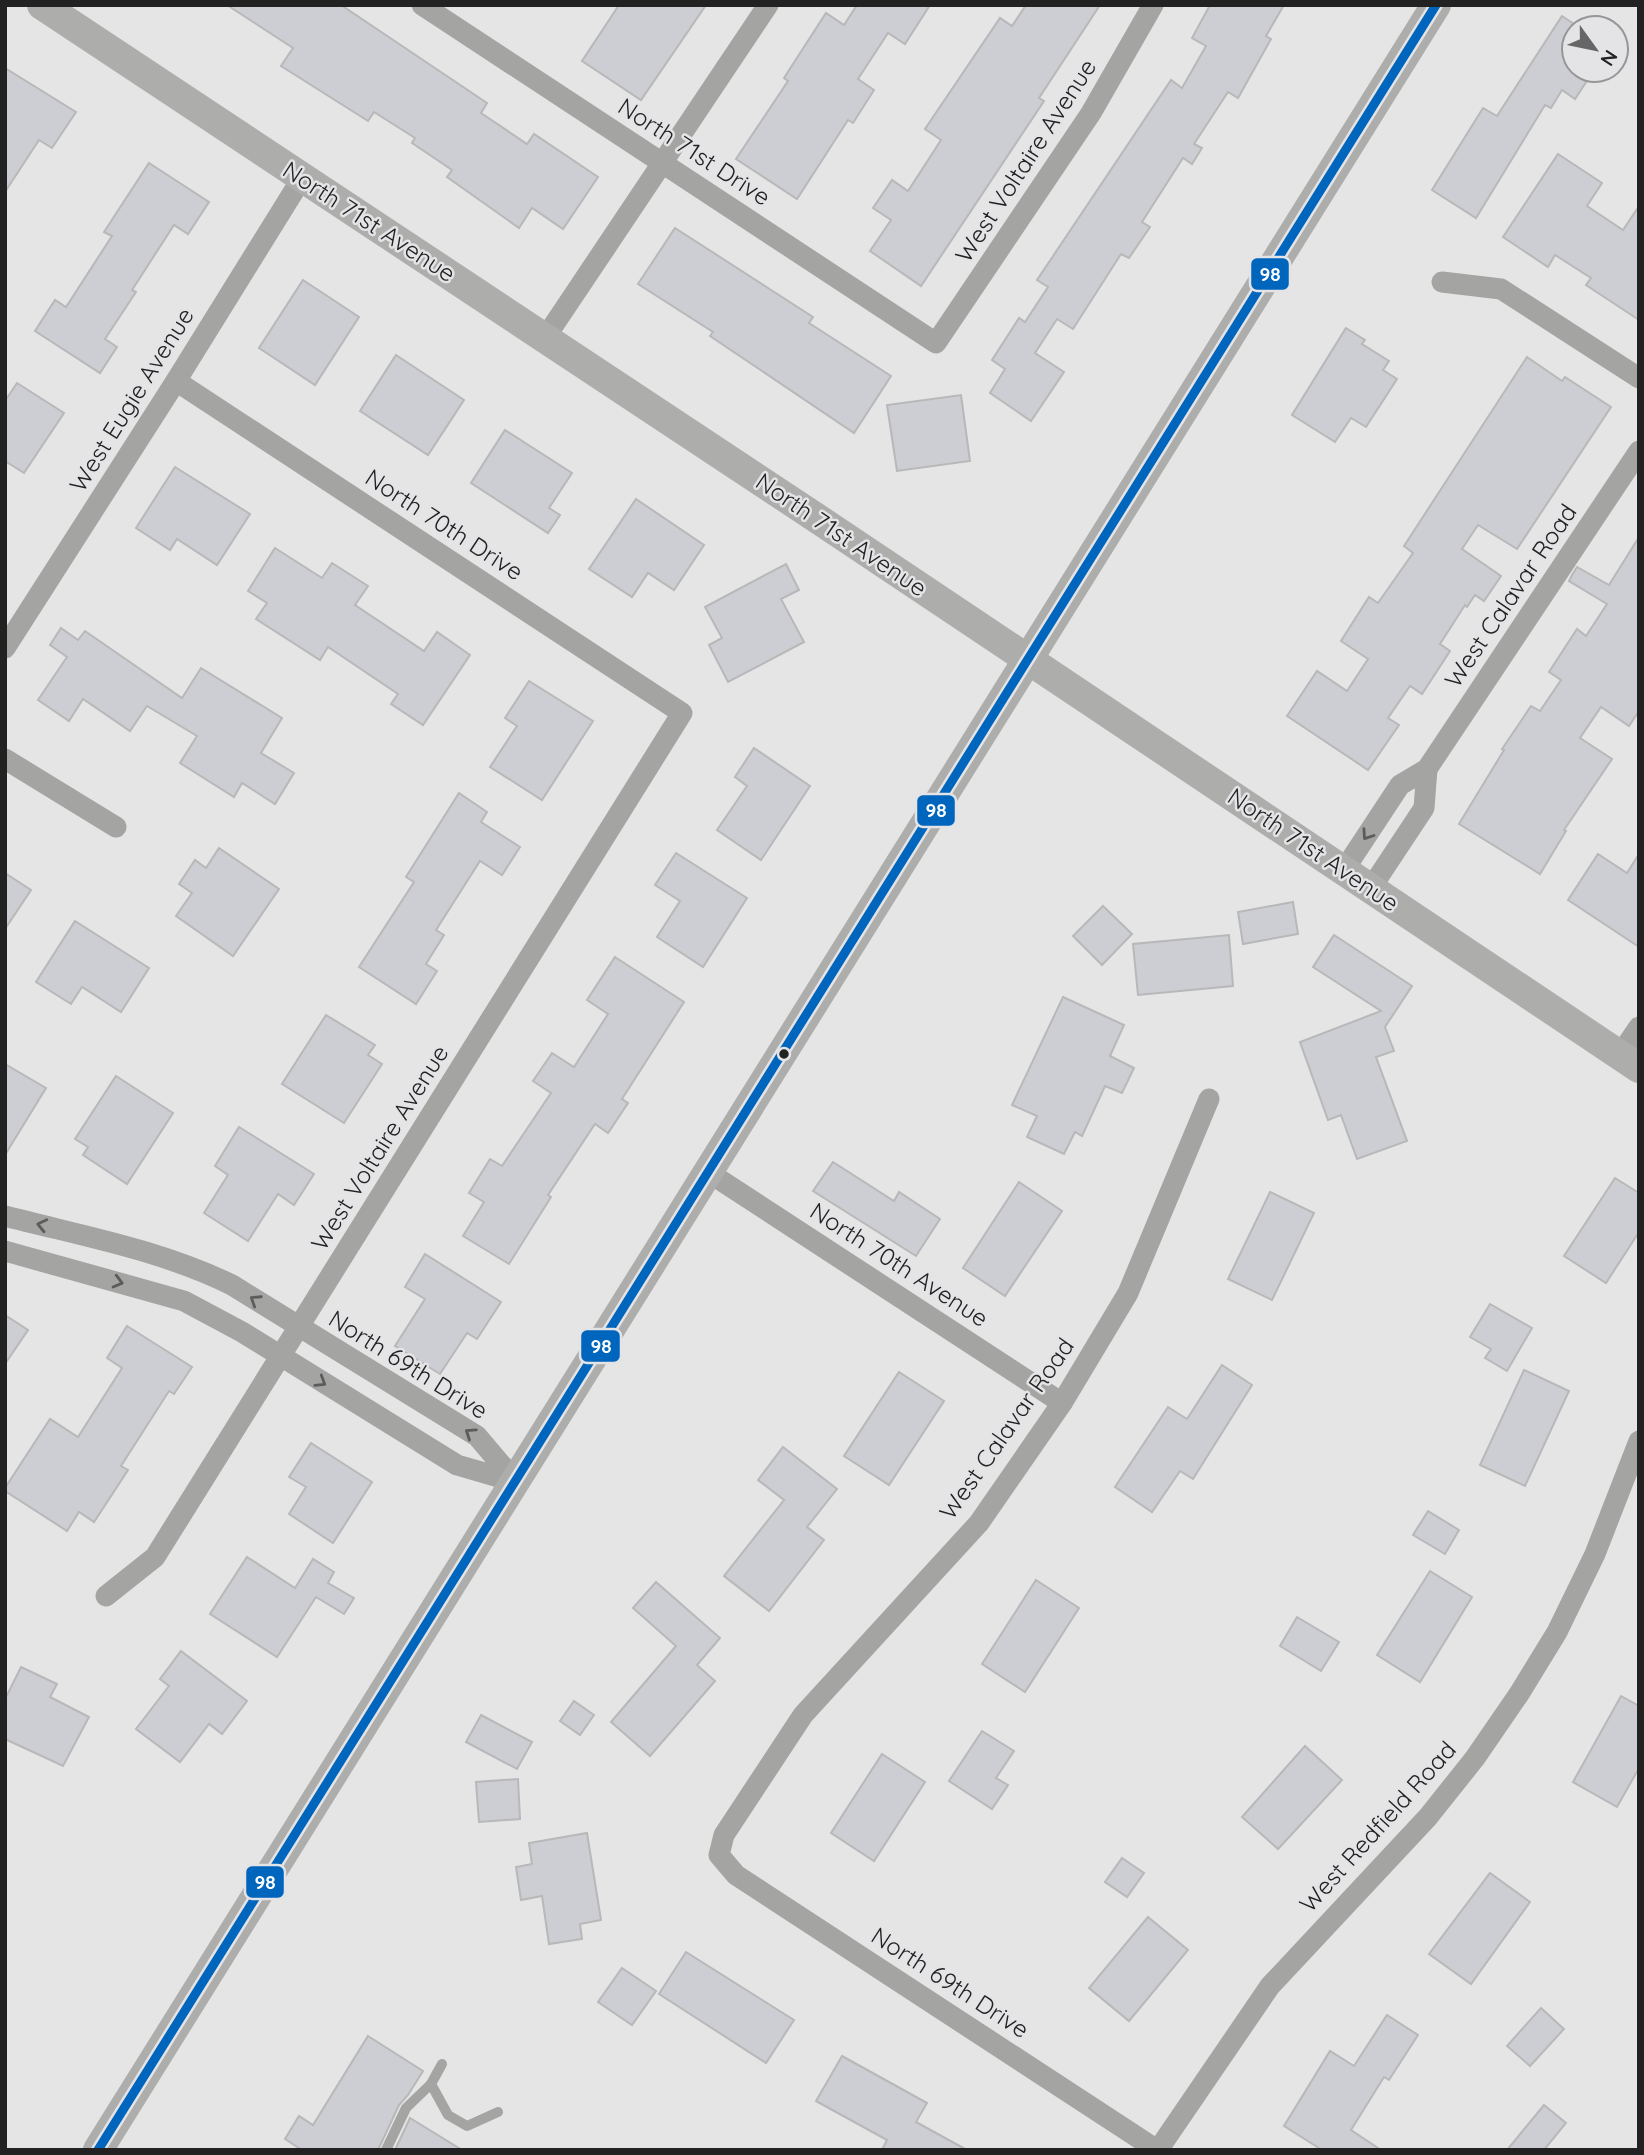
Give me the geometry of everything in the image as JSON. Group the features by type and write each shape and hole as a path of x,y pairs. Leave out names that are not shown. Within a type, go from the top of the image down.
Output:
{"main road":[{"name":"North 71st Avenue","path":"42,5 1629,1061"},
{"path":"98,2150 1436,5"}],"street":[{"name":"North 71st Drive","path":"422,5 936,343"},
{"path":"545,338 768,5"},
{"name":"West Voltaire Avenue","path":"936,343 1091,113 1153,5"},
{"name":"West Eugie Avenue","path":"5,648 302,178"},
{"path":"1442,282 1501,289 1639,378"},
{"name":"North 70th Drive","path":"176,381 682,713"},
{"name":"West Calavar Road","path":"1344,870 1400,785 1427,769 1639,452"},
{"name":"West Voltaire Avenue","path":"106,1596 155,1557 682,713"},
{"path":"5,759 116,827"},
{"name":"West Calavar Road","path":"1371,888 1424,808 1427,769"},
{"path":"1384,808 1412,825"},
{"path":"1629,1061 1639,1027"},
{"name":"West Calavar Road","path":"719,1856 724,1835 803,1715 979,1523 1062,1403 1128,1293 1209,1099"},
{"name":"North 70th Avenue","path":"708,1172 1062,1403"},
{"name":"North 69th Drive","path":"5,1216 199,1269 232,1285 477,1436 516,1482"},
{"path":"5,1251 184,1301 215,1316 457,1465 516,1482"},
{"name":"West Redfield Road","path":"1157,2150 1270,1986 1428,1817 1475,1758 1519,1694 1557,1632 1595,1554 1639,1441"},
{"name":"North 69th Drive","path":"719,1856 736,1875 1157,2150"}],"lane":[{"path":"386,2150 406,2108 431,2084 442,2064"},
{"path":"431,2084 448,2115 467,2126 498,2112"}],"building":[{"path":"227,5 341,5 487,103 481,113 527,144 534,134 598,177 563,229 532,208 519,228 447,177 452,170 412,143 415,138 374,112 368,121 281,66 293,48"},
{"path":"619,5 706,5 641,100 582,61"},
{"path":"857,5 930,5 905,44 888,33 858,79 874,90 853,123 848,120 797,199 736,159 788,81 784,78 826,13 844,25"},
{"path":"1026,5 1100,5 1039,98 1044,101 921,286 870,251 891,220 873,208 892,180 908,191 941,140 925,129 1000,18 1012,26"},
{"path":"1210,5 1284,5 1266,36 1271,39 1238,98 1228,92 1194,144 1202,148 1192,164 1183,158 1142,222 1150,227 1129,258 1121,254 1073,329 1057,319 1035,353 1064,372 1031,421 990,393 1005,369 992,360 1019,318 1025,322 1048,287 1037,280 1171,80 1182,88 1206,46 1192,38"},
{"path":"1560,19 1560,84 1585,84 1575,99 1562,90 1551,108 1545,105 1476,218 1432,190 1483,108 1497,116"},
{"path":"5,68 76,112 52,148 39,140 5,192"},
{"path":"1558,154 1602,183 1587,206 1623,230 1639,206 1639,320 1586,285 1591,278 1555,255 1548,267 1503,237"},
{"path":"149,163 209,202 188,234 174,225 132,290 136,292 105,339 117,347 100,373 35,331 55,300 66,307 112,236 104,232"},
{"path":"675,228 813,317 809,323 891,376 854,433 710,336 713,332 638,284"},
{"path":"303,280 359,317 315,385 259,348"},
{"path":"1346,328 1365,340 1362,344 1389,361 1383,370 1397,379 1366,427 1351,418 1335,442 1292,415"},
{"path":"396,355 464,400 428,455 360,411"},
{"path":"1527,357 1562,381 1565,377 1611,407 1517,549 1478,525 1462,549 1501,576 1484,601 1475,595 1467,607 1465,605 1440,644 1450,651 1422,694 1410,686 1388,718 1399,725 1368,770 1287,716 1317,671 1347,691 1368,659 1341,641 1369,597 1378,603 1413,553 1404,546"},
{"path":"17,383 64,413 24,473 5,461 5,401"},
{"path":"961,395 970,461 897,471 887,405"},
{"path":"505,430 572,473 549,508 560,515 548,533 471,483"},
{"path":"175,467 250,514 217,565 177,539 170,550 136,528"},
{"path":"636,499 704,545 674,590 648,573 632,597 589,569"},
{"path":"1639,537 1639,711 1629,726 1601,707 1580,738 1612,759 1564,830 1566,831 1540,874 1459,824 1504,750 1502,749 1531,706 1540,711 1561,680 1549,672 1577,629 1586,636 1607,604 1569,581 1577,567 1609,585"},
{"path":"275,548 322,578 332,563 368,586 355,605 424,651 437,632 470,655 423,725 391,704 398,694 328,647 320,660 256,619 267,603 248,591"},
{"path":"786,564 799,590 781,599 804,642 728,682 709,645 722,638 705,607"},
{"path":"61,628 78,640 85,631 182,698 201,668 282,718 261,753 294,773 275,804 242,783 234,797 180,763 197,736 147,706 130,731 83,699 69,721 38,700 67,657 50,645"},
{"path":"529,681 593,721 542,800 490,767 517,726 505,718"},
{"path":"754,748 810,786 761,860 717,830 747,786 735,777"},
{"path":"459,793 487,812 481,822 520,847 502,875 480,861 436,930 444,935 426,964 437,971 416,1004 359,967 414,882 406,877"},
{"path":"219,848 279,889 233,956 176,916 192,893 179,884 195,860 206,868"},
{"path":"676,853 747,898 703,967 657,937 680,901 655,885"},
{"path":"1598,854 1627,873 1639,854 1639,947 1568,900"},
{"path":"5,873 31,890 5,929"},
{"path":"1293,902 1298,934 1243,944 1238,912"},
{"path":"1103,906 1132,934 1102,965 1073,936"},
{"path":"75,921 149,968 121,1012 82,987 71,1004 36,982"},
{"path":"1229,935 1233,986 1138,995 1133,944"},
{"path":"1334,935 1412,986 1385,1027 1394,1051 1376,1057 1407,1141 1357,1159 1341,1115 1328,1120 1300,1042 1381,1011 1313,967"},
{"path":"615,957 684,1002 622,1099 628,1103 608,1133 595,1124 548,1195 551,1197 509,1264 463,1236 484,1202 469,1193 490,1159 502,1166 551,1093 533,1081 552,1053 574,1067 608,1014 587,1000"},
{"path":"1063,997 1124,1025 1110,1056 1134,1068 1122,1093 1105,1086 1082,1136 1075,1132 1064,1154 1027,1137 1037,1116 1012,1105"},
{"path":"326,1015 375,1045 368,1055 382,1064 344,1123 282,1084"},
{"path":"5,1064 46,1088 5,1155"},
{"path":"116,1076 173,1113 127,1184 83,1155 88,1147 75,1139"},
{"path":"239,1127 314,1174 294,1205 278,1194 248,1241 204,1213 228,1175 215,1166"},
{"path":"833,1162 894,1201 899,1192 940,1219 916,1256 813,1191"},
{"path":"1615,1178 1639,1193 1639,1232 1606,1283 1564,1256"},
{"path":"1019,1182 1062,1211 1005,1296 963,1268"},
{"path":"1270,1192 1314,1213 1272,1300 1228,1279"},
{"path":"425,1254 501,1302 477,1339 467,1333 440,1374 395,1346 425,1299 405,1287"},
{"path":"1490,1304 1532,1328 1507,1371 1485,1358 1491,1349 1470,1337"},
{"path":"5,1315 28,1330 5,1364"},
{"path":"127,1326 192,1367 174,1394 169,1391 121,1466 128,1470 94,1522 79,1512 67,1531 5,1491 5,1488 50,1419 78,1437 122,1368 107,1358"},
{"path":"1222,1365 1252,1385 1193,1479 1180,1471 1152,1512 1115,1487 1168,1407 1187,1419"},
{"path":"1524,1370 1569,1391 1525,1486 1480,1465"},
{"path":"899,1372 944,1401 889,1485 844,1456"},
{"path":"311,1443 372,1482 333,1543 289,1514 306,1487 289,1477"},
{"path":"783,1447 837,1489 807,1527 824,1540 769,1611 724,1576 784,1500 758,1480"},
{"path":"1428,1511 1459,1530 1445,1554 1413,1535"},
{"path":"247,1557 295,1588 313,1559 334,1572 328,1583 354,1598 344,1614 316,1597 277,1657 210,1614"},
{"path":"1430,1571 1472,1597 1420,1682 1377,1655"},
{"path":"1036,1580 1079,1608 1025,1692 982,1664"},
{"path":"656,1582 720,1638 697,1665 715,1681 650,1756 611,1722 676,1646 633,1608"},
{"path":"1297,1617 1339,1642 1321,1671 1280,1646"},
{"path":"181,1651 247,1701 222,1734 209,1724 180,1762 136,1729 169,1686 160,1679"},
{"path":"21,1667 57,1684 50,1697 89,1717 63,1766 5,1739 5,1699"},
{"path":"1621,1696 1639,1706 1639,1768 1617,1807 1573,1782"},
{"path":"574,1701 594,1715 580,1735 560,1721"},
{"path":"481,1715 532,1742 517,1769 466,1742"},
{"path":"982,1731 1014,1751 996,1778 1008,1785 992,1809 949,1781"},
{"path":"1305,1746 1342,1780 1278,1849 1242,1817"},
{"path":"882,1754 925,1782 874,1861 831,1833"},
{"path":"518,1779 520,1819 479,1822 476,1782"},
{"path":"587,1833 601,1920 580,1924 582,1939 549,1944 542,1896 521,1900 516,1867 532,1864 529,1843"},
{"path":"1122,1858 1144,1873 1127,1897 1105,1882"},
{"path":"1490,1873 1530,1902 1471,1984 1429,1954"},
{"path":"1148,1917 1188,1950 1129,2021 1089,1988"},
{"path":"686,1952 794,2020 766,2063 659,1994"},
{"path":"622,1968 656,1991 632,2025 598,2002"},
{"path":"1541,2008 1564,2029 1530,2066 1507,2046"},
{"path":"1387,2015 1418,2035 1389,2080 1384,2077 1351,2130 1381,2150 1322,2150 1284,2126 1330,2051 1354,2066"},
{"path":"368,2036 423,2071 399,2105 378,2150 302,2150 285,2139 299,2116 313,2125"},
{"path":"842,2056 927,2103 916,2122 967,2150 882,2150 887,2140 816,2101"},
{"path":"1544,2105 1566,2123 1544,2150 1507,2150"},
{"path":"410,2118 462,2150 395,2150"}],"transit line":[{"name":"98","path":"98,2150 1103,543 1436,5"}]}
